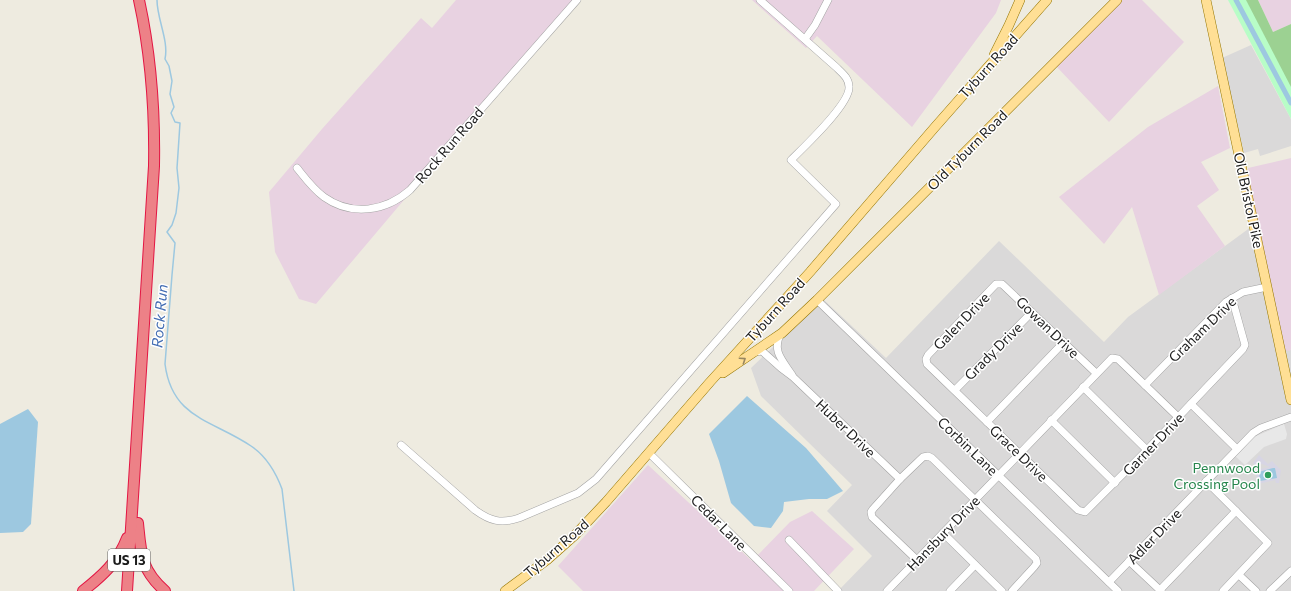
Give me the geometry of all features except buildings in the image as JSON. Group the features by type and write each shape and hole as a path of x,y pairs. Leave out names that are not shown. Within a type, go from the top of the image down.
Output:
{"highway":[{"name":"US 13","path":"133,591 134,526 154,148 151,77 147,42 139,0"},
{"name":"US 13","path":"127,591 134,526 160,184 161,148 157,77 153,41 145,0"},
{"path":"83,591 112,565 125,545 134,526"},
{"path":"134,526 145,566 152,578 165,591"}],"main road":[{"path":"983,72 1000,43 1020,0"},
{"name":"Tyburn Road","path":"505,591 536,568 574,536 606,502 710,382 810,272 983,72 1048,0"},
{"name":"Old Tyburn Road","path":"710,382 782,333 817,300 1117,0"},
{"name":"Old Bristol Pike","path":"1206,0 1289,383 1291,400"}],"street":[{"name":"Rock Run Road","path":"297,168 317,191 332,202 341,206 357,209 374,209 398,199 410,190 577,0"},
{"path":"401,445 475,510 486,517 500,522 514,520 578,493 596,479 836,204 791,160 844,103 850,89 846,77 760,0"},
{"path":"804,39 821,15 828,0"},
{"name":"Gowan Drive","path":"998,283 1002,284 1096,373"},
{"name":"Galen Drive","path":"926,359 928,355 998,283"},
{"name":"Graham Drive","path":"1145,385 1226,302 1243,292 1267,287"},
{"name":"Garner Drive","path":"1115,483 1245,346 1232,298"},
{"name":"Corbin Lane","path":"817,300 1118,591"},
{"name":"Grady Drive","path":"955,390 1032,312"},
{"name":"Huber Drive","path":"782,333 777,342 777,349 793,376"},
{"path":"987,422 1064,342"},
{"name":"Huber Drive","path":"755,352 762,351 781,368 793,376 900,479"},
{"name":"Grace Drive","path":"926,359 928,364 1081,512 1088,510 1115,483"},
{"name":"Hansbury Drive","path":"887,591 1110,359 1118,359 1145,385"},
{"path":"1145,385 1178,417"},
{"path":"1083,387 1147,450"},
{"name":"Garner Drive","path":"1190,404 1237,449"},
{"name":"Adler Drive","path":"1109,582 1256,430 1291,417"},
{"path":"1051,420 1115,483"},
{"name":"Cedar Lane","path":"649,453 789,591"},
{"path":"917,560 872,517 871,512 872,509 900,479 923,457 928,456 932,458 1035,557 1037,563 1012,591"},
{"path":"1206,481 1268,543 1223,591"},
{"path":"1129,561 1160,591 1236,511"},
{"path":"942,534 1002,591"},
{"path":"789,540 838,591"},
{"path":"950,591 975,565"},
{"path":"1270,591 1291,571"},
{"path":"1239,575 1256,591"}],"shaded area":[{"path":"456,0 573,0 316,304 299,299 275,252 269,192 322,129 421,18 432,28"},
{"path":"752,0 1001,0 996,13 912,127 817,36 806,48"},
{"path":"1121,0 1142,0 1184,42 1109,122 1056,66"},
{"path":"1258,0 1291,0 1291,24 1273,32"},
{"path":"1251,45 1291,119 1291,146 1260,156 1258,149 1244,153 1222,58"},
{"path":"1218,86 1230,148 1201,162 1219,190 1197,206 1225,246 1159,295 1132,207 1104,244 1059,197 1148,127"},
{"path":"1291,158 1290,351 1278,350 1251,227 1248,168"},
{"path":"1251,227 1289,351 1291,349 1291,591 838,591 872,556 827,511 852,485 761,396 751,368 823,299 886,358 999,241 1104,342 1128,317"},
{"path":"1284,424 1287,434 1286,439 1264,447 1245,465 1234,455 1256,436"},
{"path":"1259,455 1268,464 1272,461 1281,470 1279,483 1276,483 1275,480 1258,484 1255,470 1270,467 1262,464 1255,465 1253,463"},
{"path":"648,465 752,561 790,522 812,511 854,549 814,591 583,591 558,566"}],"green space":[{"path":"1228,0 1246,0 1291,87 1291,119"},
{"path":"1244,0 1258,0 1273,32 1291,24 1291,90"}],"water":[{"path":"747,396 806,448 843,491 827,499 809,499 784,502 783,511 771,528 754,526 731,503 719,461 709,434"},
{"path":"28,409 38,422 31,524 23,532 0,533 0,424"},
{"name":"Pennwood Crossing Pool","path":"1275,468 1277,478 1260,481 1259,472"}],"waterway":[{"name":"Rock Run","path":"157,0 164,37 166,52 165,59 169,66 172,81 170,94 174,107 171,113 175,122 180,123 177,168 179,188 176,213 172,225 167,232 175,243 165,364 169,382 176,396 185,407 196,416 251,446 266,460 274,471 282,489 294,591"},
{"path":"1236,0 1291,103"}],"place":[{"name":"Pennwood Crossing Pool","path":"1268,475"}]}
